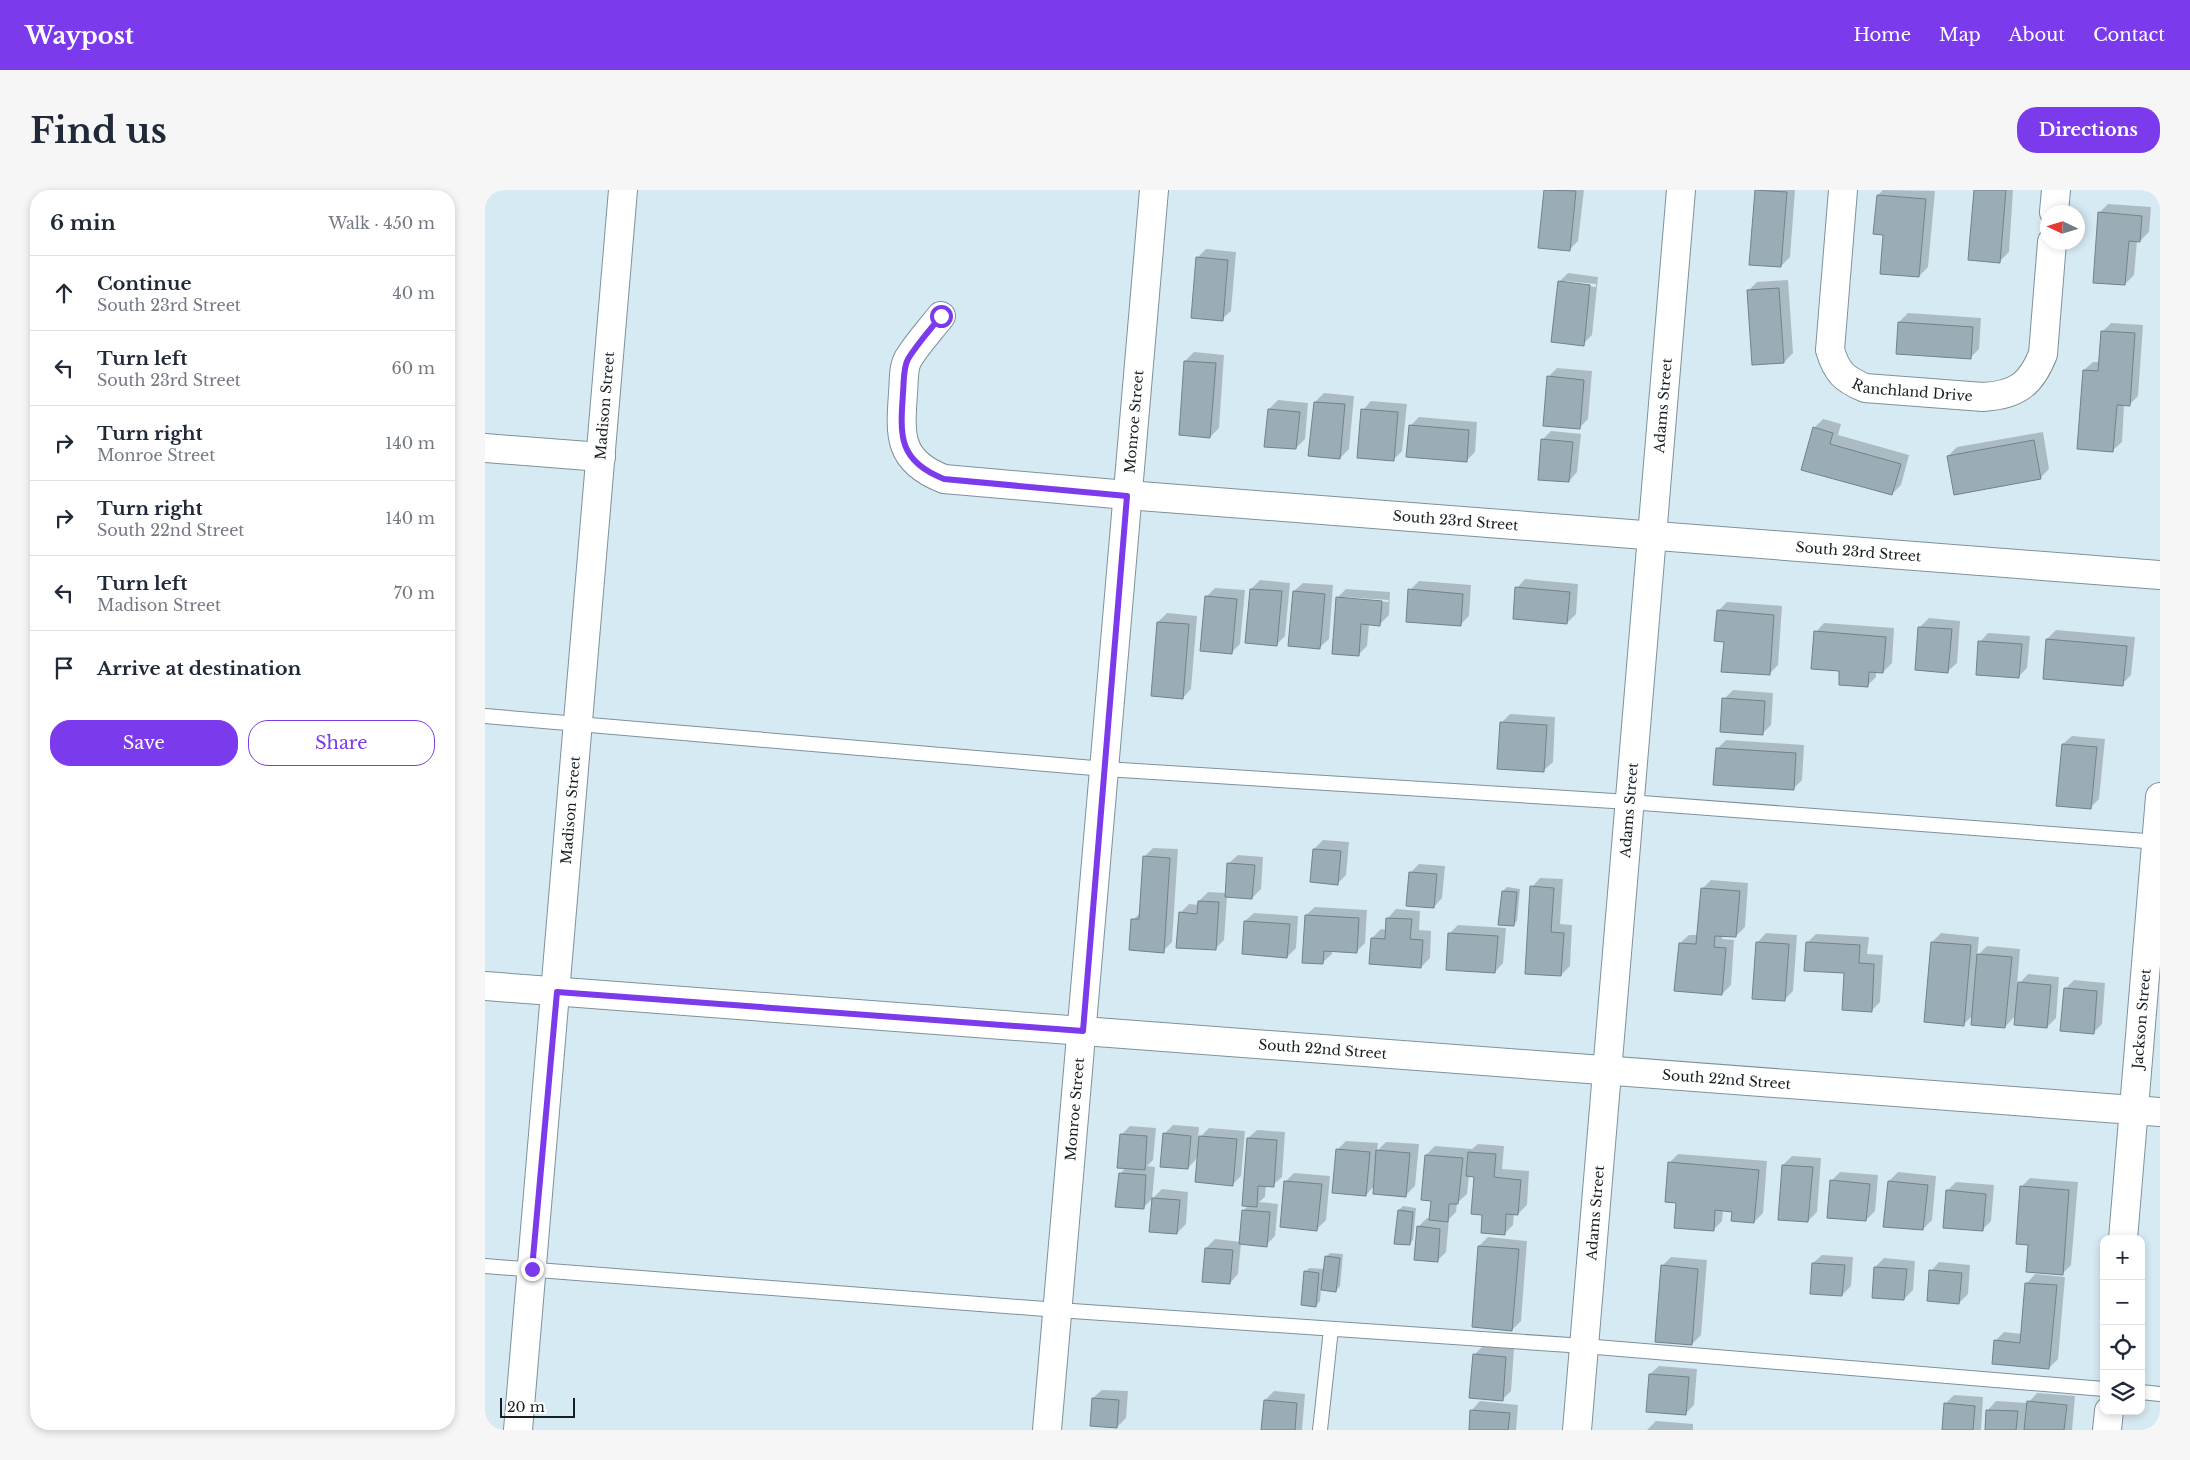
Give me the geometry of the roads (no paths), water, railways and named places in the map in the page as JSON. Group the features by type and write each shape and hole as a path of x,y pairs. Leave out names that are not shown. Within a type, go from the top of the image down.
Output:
{"street":[{"name":"Madison Street","path":"518,1430 557,992 623,190"},
{"name":"Monroe Street","path":"1047,1430 1083,1031 1153,190"},
{"name":"Adams Street","path":"1577,1430 1681,190"},
{"name":"Ranchland Drive","path":"1843,190 1830,350 1834,364 1842,375 1850,382 1865,388 1983,397 2002,396 2027,382 2037,370 2043,354 2051,250"},
{"path":"2055,205 2056,190"},
{"name":"South 23rd Street","path":"941,316 907,360 900,427 905,446 915,462 929,473 944,479 1127,496 2160,575"},
{"path":"485,448 601,457"},
{"name":"Jackson Street","path":"2124,1235 2147,1111 2160,797"},
{"name":"South 22nd Street","path":"485,986 2147,1111"},
{"path":"2107,1430 2109,1415"}],"lane":[{"path":"485,716 1105,768 1629,802 2158,842"},
{"path":"485,1266 1058,1310 1584,1346 2100,1390"},
{"path":"1320,1430 1331,1329"},
{"path":"2145,1392 2160,1394"}]}
